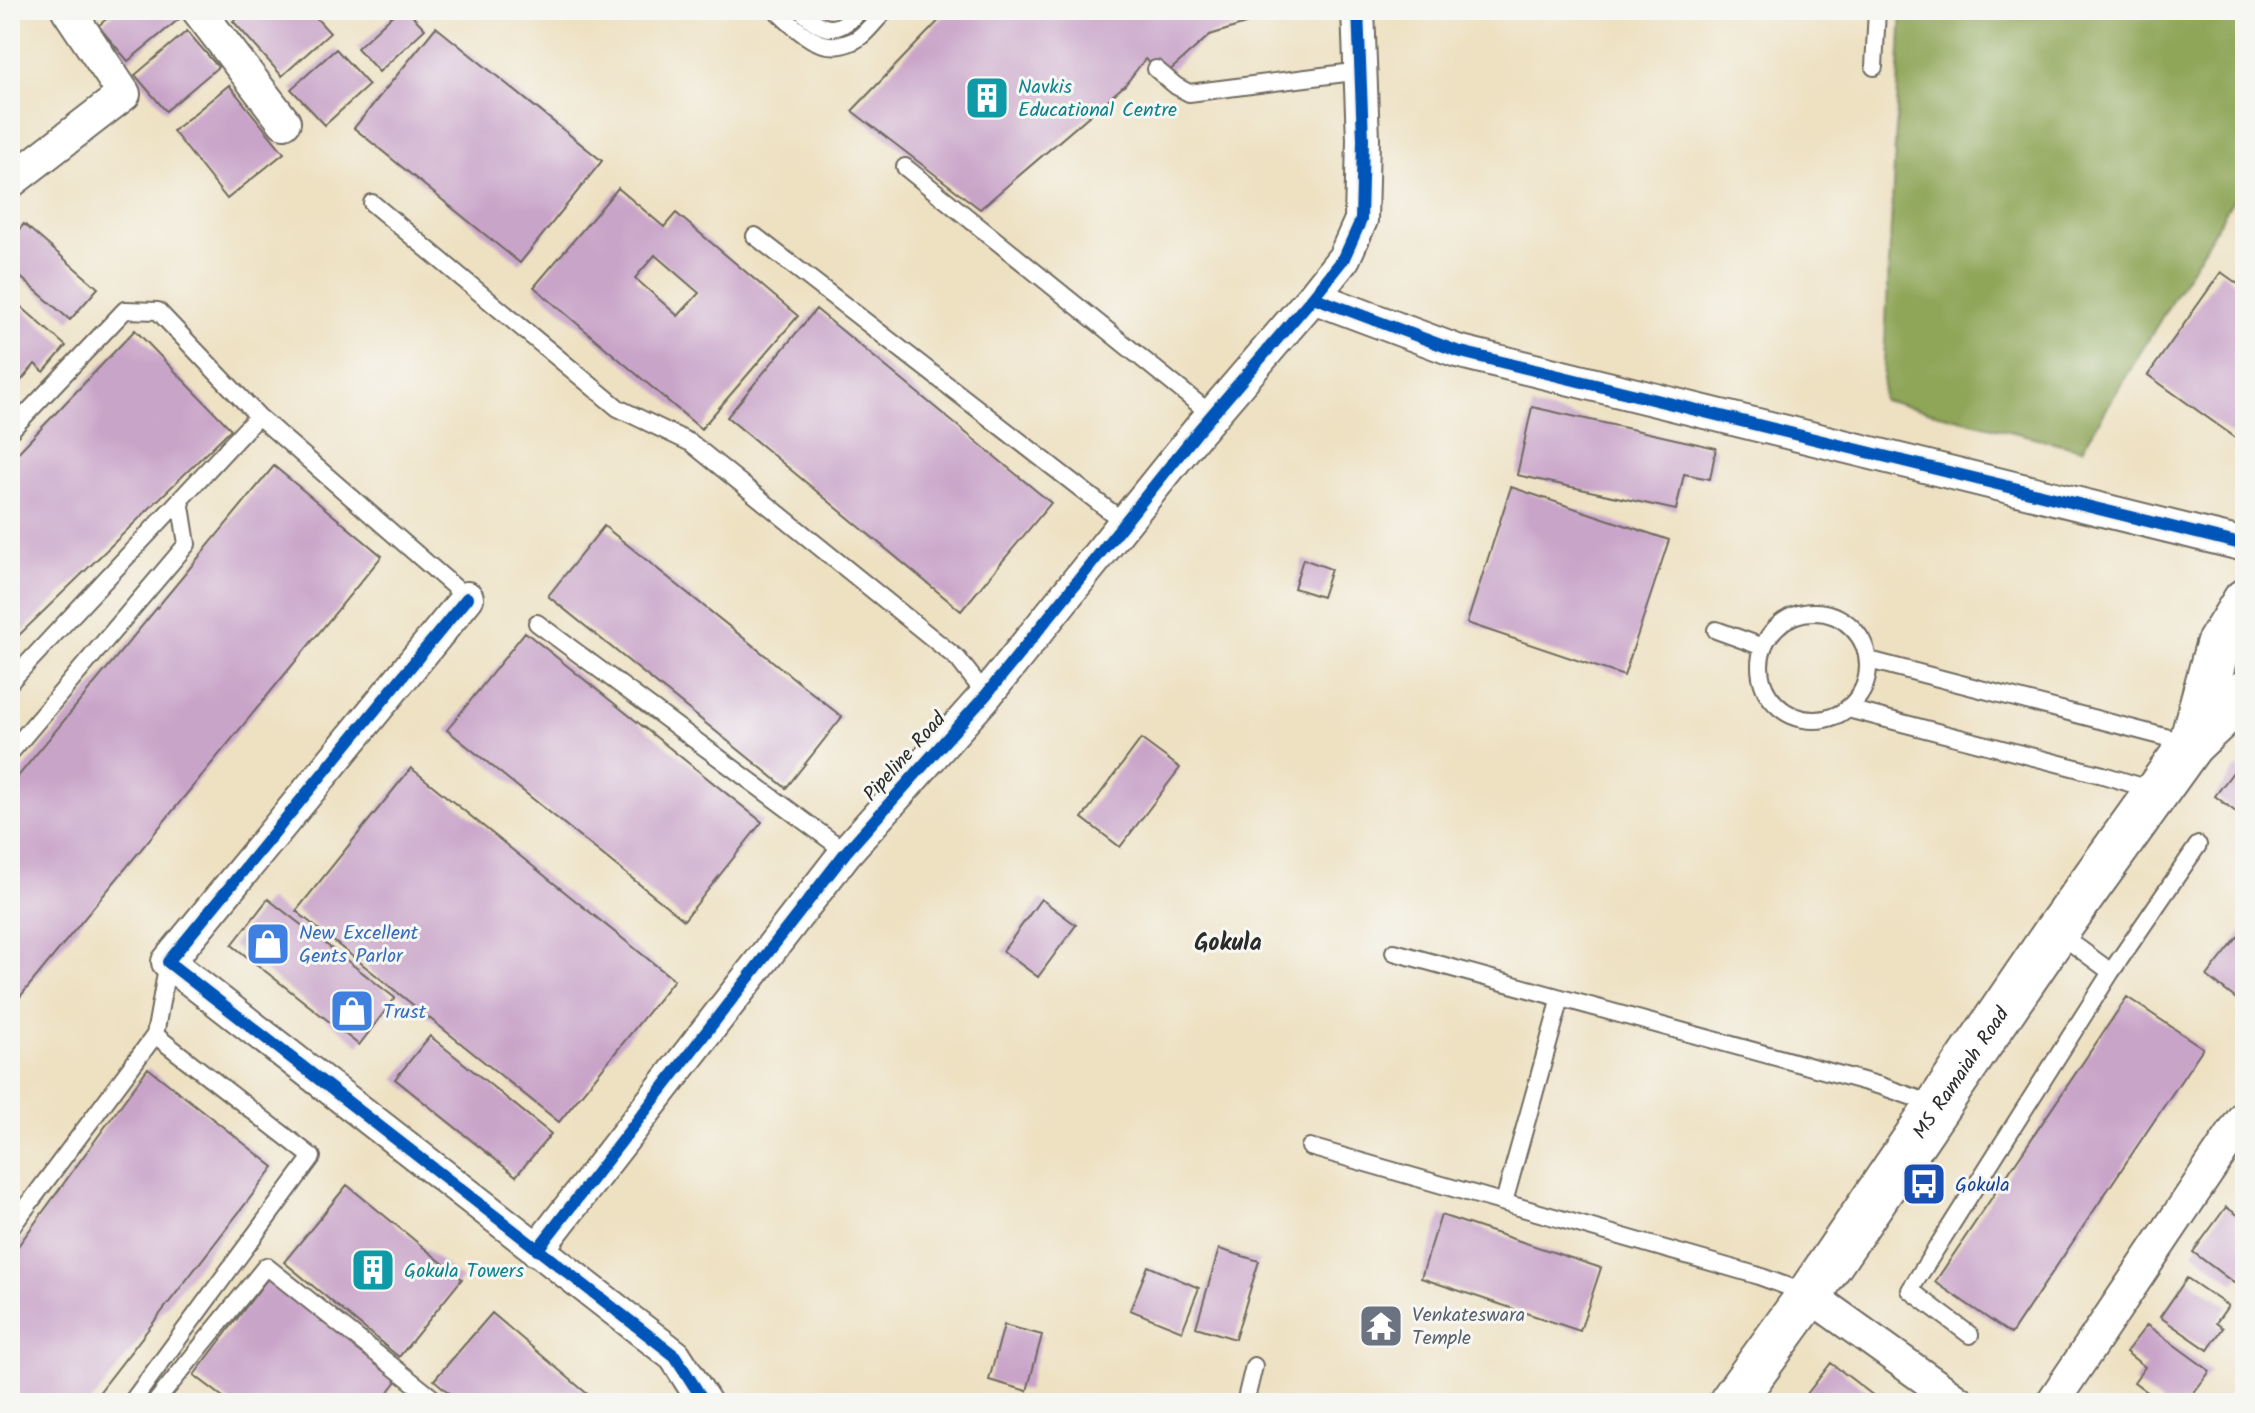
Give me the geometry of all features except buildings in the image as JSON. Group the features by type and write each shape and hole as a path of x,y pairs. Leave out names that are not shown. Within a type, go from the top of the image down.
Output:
{"main road":[{"name":"MS Ramaiah Road","path":"2191,744 2218,645 2245,601"},
{"name":"MS Ramaiah Road","path":"1731,1403 1809,1295 2056,932 2191,744 2245,693"}],"street":[{"path":"10,182 124,94 68,10"},
{"path":"198,10 284,122"},
{"path":"1358,10 1361,71"},
{"name":"Pipeline Road","path":"537,1250 846,852 986,695 1212,415 1344,258 1361,220 1361,71"},
{"path":"1313,297 1457,351 2245,545"},
{"path":"467,598 168,962 675,1356 705,1403"},
{"path":"2052,1403 2245,1116"},
{"path":"1809,1295 1960,1403"}],"lane":[{"path":"776,10 807,38 829,46 854,41 886,10"},
{"path":"801,10 812,22 830,29 846,25 860,10"},
{"path":"1874,67 1877,10"},
{"path":"1156,69 1189,93 1361,71"},
{"path":"905,167 1212,415"},
{"path":"372,203 618,408 691,443 958,659 986,695"},
{"path":"755,236 1125,523"},
{"path":"10,431 125,310 158,311 258,416 467,598"},
{"path":"10,682 258,416"},
{"path":"10,753 187,544 180,500"},
{"path":"1820,612 1837,617 1863,643 1869,660 1867,679 1859,696 1848,709 1832,718 1797,718 1782,710 1762,682 1760,665 1763,647 1771,632 1784,621 1801,614 1820,612"},
{"path":"537,623 846,852"},
{"path":"1716,630 1763,647"},
{"path":"1869,660 2191,744"},
{"path":"1848,709 2158,792"},
{"path":"1970,1335 1910,1290 2111,972 2198,845"},
{"path":"2056,932 2111,972"},
{"path":"1394,952 1881,1086 1938,1106"},
{"path":"10,1229 155,1035 168,962"},
{"path":"1504,1202 1561,998"},
{"path":"131,1403 312,1157 155,1035"},
{"path":"1310,1147 1756,1275 1809,1295"},
{"path":"155,1403 266,1266 439,1403"},
{"path":"1245,1403 1254,1366"}],"green space":[{"path":"1902,10 2245,10 2245,180 2082,449 1882,400"}],"cycle path":[{"path":"1358,10 1363,139 1361,220 1344,258 1313,297 1457,351 2245,545"},
{"path":"537,1250 846,852 986,695 1199,430 1313,297"},
{"path":"467,598 168,962 675,1356 705,1403"}],"place":[{"name":"Navkis Educational Centre","path":"987,98"},
{"name":"New Excellent Gents Parlor","path":"268,944"},
{"name":"Trust","path":"352,1011"},
{"name":"Gokula","path":"1924,1184"},
{"name":"Gokula Towers","path":"373,1270"},
{"name":"Venkateswara Temple","path":"1381,1326"}],"district":[{"name":"Gokula","path":"1228,942"}]}
